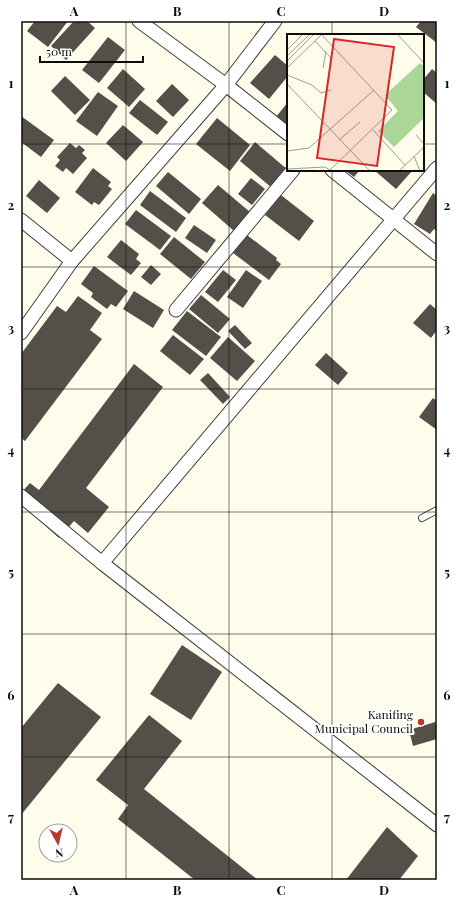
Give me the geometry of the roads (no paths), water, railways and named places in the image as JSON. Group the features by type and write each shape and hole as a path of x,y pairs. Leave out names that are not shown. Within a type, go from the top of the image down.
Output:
{"street":[{"path":"139,21 226,85 287,133"},
{"path":"21,333 72,261 226,85 275,21"},
{"path":"102,563 437,168"},
{"path":"176,310 292,171"},
{"path":"333,171 437,254"},
{"path":"21,220 72,261"},
{"path":"21,496 102,563 437,825"}],"lane":[{"path":"422,518 437,510"}],"place":[{"name":"Kanifing Municipal Council","path":"421,722"}]}
